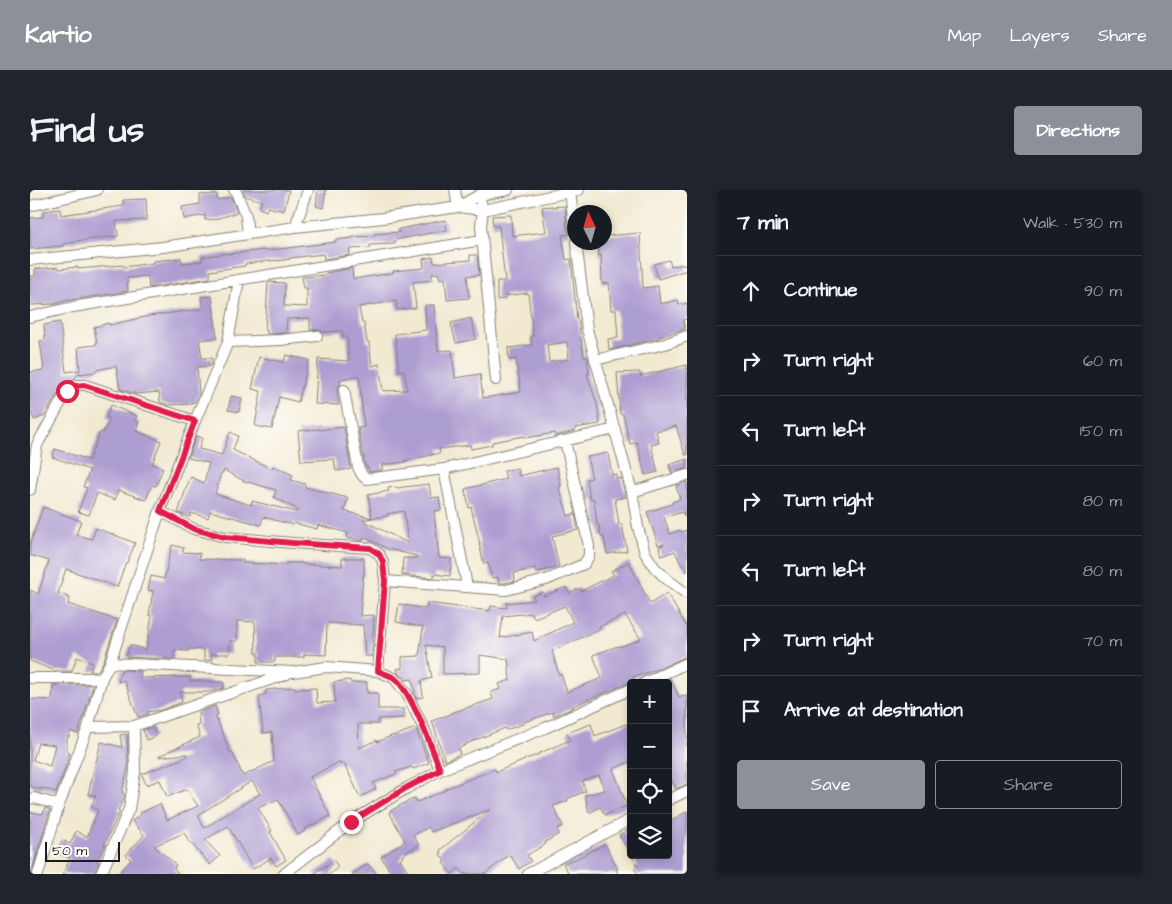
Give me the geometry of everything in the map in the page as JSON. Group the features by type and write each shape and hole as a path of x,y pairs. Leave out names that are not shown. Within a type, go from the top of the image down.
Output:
{"street":[{"path":"30,206 97,190"},
{"path":"234,190 246,216 248,234"},
{"path":"295,227 308,190"},
{"path":"455,190 458,207"},
{"path":"458,207 479,195 508,190"},
{"path":"30,260 163,247 295,227 383,218 458,207 482,210 573,191 573,205"},
{"path":"479,195 482,210 482,240 496,380"},
{"path":"30,317 73,307 482,240"},
{"path":"577,250 587,328 632,492 645,553 655,568 687,594"},
{"path":"38,874 59,805 88,727 102,678 110,663 160,511 228,342 239,280"},
{"path":"228,342 281,340 318,336"},
{"path":"595,360 665,344 687,336"},
{"path":"30,490 34,447 67,391 76,386 84,385 195,421"},
{"path":"344,390 358,467 366,479 444,469 615,430"},
{"path":"385,581 506,590 546,580 584,564 590,546 565,441"},
{"path":"444,469 467,586"},
{"path":"632,492 687,475"},
{"path":"160,511 194,529 225,537 370,548 379,554 383,562 385,581 378,671"},
{"path":"110,663 293,672"},
{"path":"653,679 687,663"},
{"path":"88,727 134,726 293,672 326,667 378,671 394,678 407,694 426,733 440,770"},
{"path":"30,678 102,678"},
{"path":"284,874 351,822 406,788 440,770 545,728 627,691"},
{"path":"101,874 129,809 135,772 134,726"},
{"path":"672,798 687,791"},
{"path":"30,799 34,798 59,805"},
{"path":"528,874 627,821"}],"building":[{"path":"243,190 289,190 284,211 268,207 266,211 259,208 262,201 245,196"},
{"path":"318,190 326,190 323,208 316,206"},
{"path":"217,194 217,200 231,197 237,213 218,219 205,220 205,215 184,219 182,207 200,204 200,195"},
{"path":"146,199 147,220 116,221 118,236 76,241 63,244 63,246 30,249 30,218 43,217 43,211 60,209 61,215 123,206 123,200"},
{"path":"565,206 567,234 562,235 566,260 571,259 577,320 584,357 587,356 589,374 587,374 597,404 600,424 575,428 575,431 555,436 555,433 525,438 524,436 492,442 492,445 471,449 470,445 439,449 440,453 406,462 382,465 382,470 369,472 368,467 365,465 358,428 364,427 359,376 341,379 337,391 339,405 315,404 318,359 349,361 347,337 343,337 342,331 323,332 310,330 310,318 287,319 286,333 267,334 267,330 265,330 268,282 285,283 284,306 307,307 307,288 304,288 302,277 326,275 326,273 352,268 353,279 393,273 393,271 424,268 423,259 433,257 434,263 470,260 470,255 477,255 479,275 467,276 469,298 447,300 445,278 440,279 438,273 432,274 432,280 413,282 416,308 397,310 396,301 359,307 367,342 369,342 372,366 379,364 383,391 407,390 404,370 399,371 395,334 426,330 425,305 434,305 438,351 452,350 455,378 480,374 483,398 521,392 516,359 509,360 508,348 532,345 531,337 533,336 528,293 505,296 505,299 497,300 497,281 505,281 499,226 493,226 492,216 511,215 512,236 546,232 542,207","holes":["567,342 569,359 549,362 547,345"]},
{"path":"445,220 447,230 395,240 395,244 370,245 370,248 349,249 350,255 324,259 323,254 245,264 245,266 210,271 210,278 149,288 148,276 127,278 128,291 56,304 30,305 30,276 35,276 35,269 78,267 78,269 123,265 124,267 181,258 182,263 202,261 202,257 228,253 264,251 336,242 335,240 374,236 374,234 399,232 399,229"},
{"path":"640,233 643,288 658,286 660,304 678,300 679,305 687,303 687,319 683,320 685,329 659,338 609,350 608,339 618,338 616,310 611,310 609,283 602,284 601,255 599,256 599,250 612,250 612,235"},
{"path":"669,260 671,266 687,264 687,270 658,279 654,264"},
{"path":"212,296 217,338 199,340 202,358 212,358 212,362 210,366 197,367 199,393 195,402 168,405 160,402 159,392 136,394 120,389 116,366 96,370 96,372 80,374 80,372 75,378 61,387 45,416 34,420 30,409 30,372 44,370 40,341 45,340 44,325 60,322 66,372 80,370 78,347 95,345 97,343 94,327 149,316 202,309 201,297"},
{"path":"471,318 476,339 456,343 451,323"},
{"path":"286,355 309,360 298,402 279,397 272,429 255,426 261,391 252,389 259,357 284,362"},
{"path":"687,365 687,455 685,455 676,426 656,431 659,443 651,445 658,472 645,475 637,442 630,444 623,414 620,414 617,373 640,372 640,376"},
{"path":"231,396 242,398 239,412 228,410"},
{"path":"111,405 137,416 135,421 139,422 136,431 161,441 152,464 163,468 156,486 152,485 146,500 118,490 115,500 97,493 89,515 78,512 87,488 83,487 90,470 52,457 55,449 89,460 100,432 103,433 110,419 106,417"},
{"path":"344,427 351,469 336,471 334,459 301,461 298,431"},
{"path":"230,432 238,436 233,450 272,469 273,466 293,475 291,480 305,484 305,487 348,498 344,511 372,518 368,495 389,491 388,488 429,484 431,498 439,497 441,510 434,511 439,558 451,559 450,576 434,574 434,578 402,575 403,558 417,558 417,556 388,549 364,537 363,541 347,538 348,533 318,525 317,529 263,517 261,525 210,511 208,518 191,513 190,517 178,513 191,477 204,483 209,463 188,458 196,436 202,438 199,449 222,455","holes":["224,470 244,481 276,490 274,497 298,510 297,512 252,501 251,505 215,494 221,473","404,511 408,543 362,520 388,516 387,514"]},
{"path":"608,453 612,475 616,474 616,479 621,478 626,497 615,499 619,524 622,524 627,551 607,554 604,537 601,537 599,525 597,525 594,499 590,499 587,479 592,478 587,457"},
{"path":"687,459 687,468 672,473 669,465"},
{"path":"557,467 561,486 559,487 568,516 575,514 578,530 552,536 559,567 537,572 536,568 514,573 515,581 499,583 498,577 492,578 488,563 484,564 465,489 506,479 504,471 517,468 519,476"},
{"path":"687,482 687,516 684,516 683,512 664,517 670,534 680,530 681,532 687,530 687,572 675,551 661,556 659,547 664,544 658,545 647,512 672,504 672,502 680,499 676,486"},
{"path":"43,507 81,521 76,535 92,539 96,528 135,543 117,587 66,569 58,593 70,598 68,604 117,620 104,660 98,671 90,671 93,663 77,657 72,671 56,671 30,661 30,590 38,594 49,561 30,555 30,544"},
{"path":"172,545 184,548 182,552 200,553 199,559 243,560 243,563 286,565 286,563 302,563 342,566 342,558 364,558 360,616 374,615 372,656 365,656 363,625 327,623 326,655 304,654 304,657 275,657 275,662 258,662 255,622 237,621 237,641 230,641 230,654 211,654 212,660 204,660 204,650 188,649 188,651 174,650 174,659 126,657 130,645 146,650 152,616 149,615 153,591 148,590 151,576 164,579"},
{"path":"629,562 650,604 667,593 687,627 687,656 658,669 633,677 634,679 627,679 627,683 554,716 553,712 506,730 505,728 466,744 459,748 460,754 445,761 432,721 493,699 491,692 501,689 499,684 510,680 508,659 480,655 480,673 443,674 443,647 426,645 432,678 421,681 423,697 416,698 412,679 405,680 405,677 398,673 397,669 402,668 402,657 419,656 423,627 396,622 399,604 426,609 427,603 490,611 491,606 507,608 506,603 535,600 533,596 543,592 544,596 566,587 569,593 580,588 581,591 614,575 611,571","holes":["565,606 573,622 534,641 532,632 500,638 503,616 532,613 534,618","625,615 641,639 593,655 602,678 567,692 561,674 559,675 552,651"]},
{"path":"121,670 141,671 140,678 190,677 190,681 223,682 224,688 210,692 180,692 182,702 161,710 147,712 148,714 138,717 124,680 118,682"},
{"path":"350,680 351,683 367,682 367,693 378,693 378,709 404,709 404,718 378,719 378,724 358,724 359,748 377,740 377,742 416,729 429,763 413,769 412,767 395,772 396,774 373,783 376,789 360,797 344,763 340,765 339,762 310,777 330,816 305,829 298,835 278,799 258,808 286,860 276,866 271,858 253,869 228,826 205,840 220,856 210,865 184,833 154,846 176,865 174,869 178,874 118,874 131,860 126,855 144,835 132,821 140,813 160,804 167,820 198,806 187,789 167,797 160,780 146,785 142,774 187,757 187,754 159,756 200,737 196,725 199,724 198,712 215,706 218,715 215,715 230,752 232,752 243,776 274,761 272,732 263,733 259,696 266,694 266,690 295,687 296,689 316,688 317,703 335,702 334,682","holes":["252,781 260,794 204,828 198,815"]},
{"path":"672,682 679,697 687,695 687,784 676,789 672,781"},
{"path":"53,685 93,685 78,734 70,731 69,737 67,737 67,752 70,753 56,792 30,786 30,699 52,700","holes":["38,743 55,745 50,766 33,760"]},
{"path":"591,724 595,736 627,724 627,763 613,769 627,806 605,815 600,807 589,813 585,795 605,790 599,775 582,781 586,791 567,799 568,801 553,806 563,826 557,829 559,834 527,855 531,861 519,869 510,855 485,874 464,874 459,868 452,874 443,863 445,861 440,854 440,850 491,809 431,832 429,827 413,835 419,845 402,855 403,857 400,859 410,874 392,874 381,857 405,841 389,812 401,805 415,798 417,802 495,769 496,772 538,755 570,740 567,733"},
{"path":"153,727 156,736 147,740 143,730"},
{"path":"127,734 128,767 122,793 124,798 104,845 106,844 97,861 99,862 94,874 63,874 70,858 57,853 62,840 70,844 76,831 87,837 98,810 91,806 96,796 88,794 101,742 122,747 120,735"},
{"path":"45,808 50,810 30,874 30,812 43,814"},
{"path":"687,811 687,874 638,874 634,868 638,866 634,859 672,859 672,820"},
{"path":"627,830 627,849 619,835"},
{"path":"605,844 618,869 616,870 618,874 569,874 563,864"},
{"path":"334,860 338,867 330,874 313,874"},
{"path":"368,864 377,874 352,874"}],"route":[{"path":"67,391 76,386 84,385 195,421 160,511 194,529 225,537 370,548 379,554 383,562 385,581 378,671 394,678 407,694 426,733 440,770 406,788 351,822"}]}
